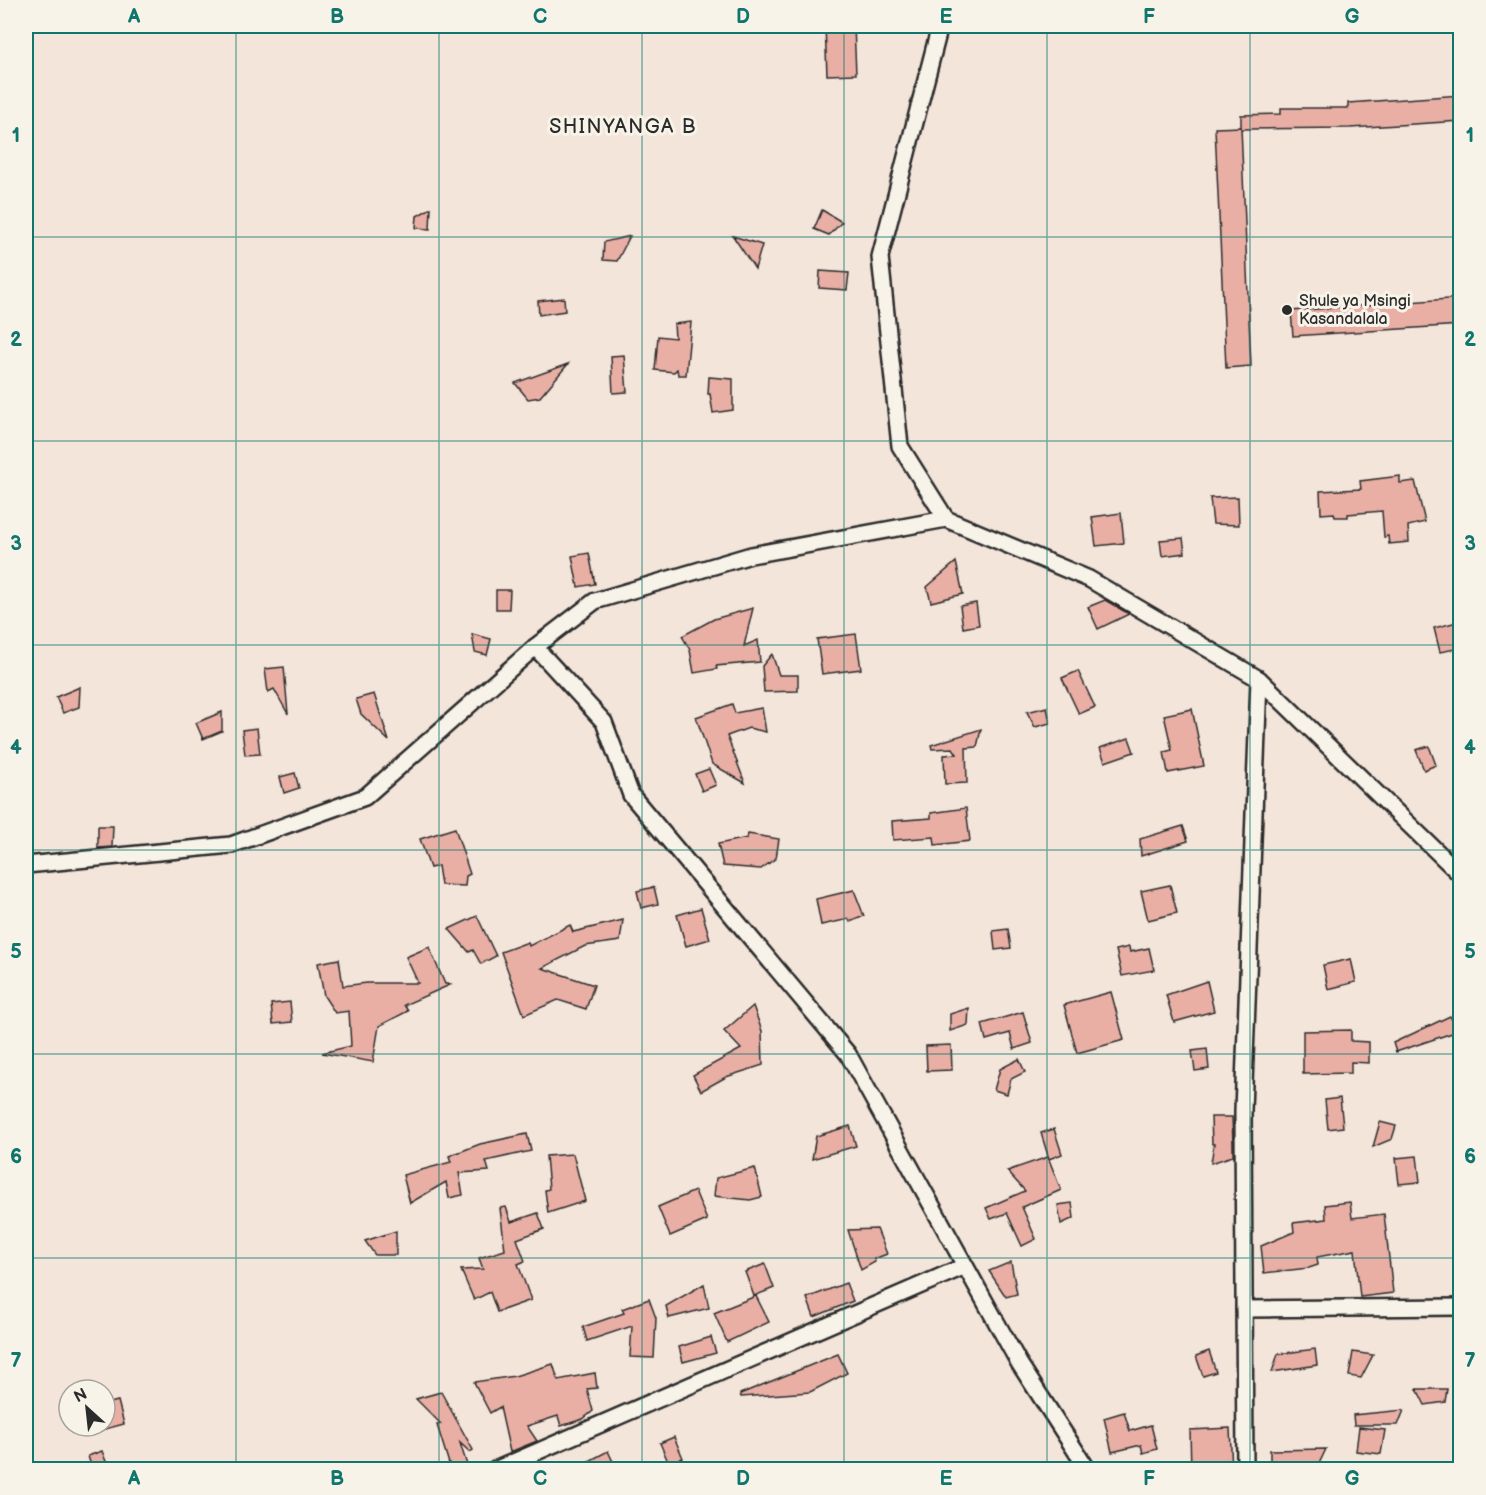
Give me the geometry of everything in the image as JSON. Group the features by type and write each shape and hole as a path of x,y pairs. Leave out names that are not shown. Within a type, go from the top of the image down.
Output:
{"street":[{"path":"940,26 880,256 900,446 946,519"},
{"path":"26,864 231,845 365,797 535,647 595,601 751,555 946,519 1089,579 1259,679 1461,874"},
{"path":"535,647 604,722 632,795 848,1054 1019,1363 1088,1470"},
{"path":"1245,1470 1243,1111 1259,679"},
{"path":"495,1470 965,1266"},
{"path":"1244,1309 1461,1307"}],"building":[{"path":"825,26 854,26 856,74 827,75"},
{"path":"1461,95 1461,121 1350,128 1241,129 1241,115 1281,114 1281,108 1348,108 1348,103"},
{"path":"1241,127 1251,366 1226,368 1215,128"},
{"path":"431,208 430,229 416,228 417,216"},
{"path":"822,210 842,222 829,235 814,229"},
{"path":"630,236 617,261 603,260 604,242"},
{"path":"733,236 762,245 755,269"},
{"path":"820,271 849,273 847,290 819,288"},
{"path":"564,298 565,311 539,315 538,301"},
{"path":"1461,298 1461,325 1293,336 1291,311"},
{"path":"691,322 686,375 678,375 677,369 674,372 655,370 658,336 675,338 674,324"},
{"path":"624,355 627,392 613,393 611,356"},
{"path":"568,364 540,397 528,399 515,383"},
{"path":"709,377 733,379 733,410 713,413 710,394 708,394"},
{"path":"1400,476 1400,483 1415,481 1425,522 1408,526 1409,542 1389,544 1388,536 1384,537 1382,511 1348,514 1348,517 1335,517 1334,513 1321,514 1320,491 1361,489 1360,481"},
{"path":"1238,497 1239,525 1213,524 1210,498"},
{"path":"1121,513 1124,543 1096,546 1092,517"},
{"path":"1183,538 1185,553 1162,556 1160,540"},
{"path":"589,553 595,584 578,587 572,556"},
{"path":"956,562 963,594 931,602 927,587"},
{"path":"496,590 510,590 509,609 496,609"},
{"path":"1105,600 1129,614 1098,629 1088,607"},
{"path":"976,603 979,625 963,628 960,606"},
{"path":"753,608 744,646 758,640 760,662 716,666 717,669 694,673 690,650 682,636 714,619"},
{"path":"1461,621 1461,648 1440,652 1434,628"},
{"path":"472,634 491,639 487,655 475,652"},
{"path":"856,634 861,669 822,674 817,639"},
{"path":"772,654 779,675 798,675 798,691 764,692 762,666"},
{"path":"284,667 288,714 274,689 268,692 265,669"},
{"path":"1078,671 1095,707 1079,714 1062,678"},
{"path":"80,687 79,707 63,713 56,697"},
{"path":"374,694 389,741 361,714 356,699"},
{"path":"732,704 735,713 762,708 766,732 749,728 727,736 745,783 712,764 696,717"},
{"path":"1047,707 1050,723 1035,727 1027,712"},
{"path":"1192,709 1204,766 1168,773 1164,752 1172,750 1164,715"},
{"path":"222,712 222,731 203,739 196,723"},
{"path":"257,728 260,754 245,755 242,730"},
{"path":"981,729 977,747 966,748 967,783 945,784 944,755 957,754 953,748 932,749 931,745"},
{"path":"1129,738 1134,752 1105,762 1100,748"},
{"path":"1429,746 1436,765 1424,770 1416,750"},
{"path":"709,769 716,785 702,791 695,774"},
{"path":"295,773 299,788 284,793 280,777"},
{"path":"966,808 970,841 935,845 934,837 893,840 892,821 931,818 931,813"},
{"path":"98,826 113,826 112,847 98,848"},
{"path":"1183,826 1188,841 1141,856 1140,839"},
{"path":"455,828 470,874 466,876 465,886 441,885 438,866 430,868 420,839"},
{"path":"748,834 779,839 776,858 761,869 723,866 718,844 747,838"},
{"path":"1170,885 1177,913 1148,920 1141,891"},
{"path":"654,887 658,904 641,908 637,891"},
{"path":"854,890 864,916 850,922 849,919 821,925 816,899"},
{"path":"701,908 710,939 686,946 677,915"},
{"path":"477,916 496,956 481,964 473,950 469,952 449,929"},
{"path":"623,920 620,941 585,946 542,968 594,985 586,1009 558,1000 524,1015 501,952 528,942 529,946 570,925 573,932"},
{"path":"1008,929 1011,948 995,950 993,931"},
{"path":"429,947 445,984 452,984 404,1005 408,1011 379,1026 373,1062 322,1053 351,1046 349,1011 335,1013 324,996 318,963 339,959 343,986 367,983 418,983 406,957"},
{"path":"1129,947 1130,952 1149,948 1154,970 1122,976 1116,950"},
{"path":"1351,959 1356,982 1328,989 1323,965"},
{"path":"1207,981 1214,1011 1174,1022 1166,995"},
{"path":"1111,992 1124,1040 1077,1053 1064,1005"},
{"path":"290,1002 292,1022 273,1024 271,1004"},
{"path":"753,1006 762,1031 763,1065 726,1077 701,1091 693,1075 741,1049 724,1031"},
{"path":"969,1008 968,1025 950,1031 950,1014"},
{"path":"1023,1012 1032,1043 1014,1049 1010,1033 986,1040 982,1024"},
{"path":"1450,1016 1458,1031 1396,1052 1393,1043"},
{"path":"1351,1030 1351,1041 1369,1042 1369,1063 1351,1062 1351,1073 1303,1074 1303,1031"},
{"path":"951,1045 952,1070 927,1071 926,1046"},
{"path":"1207,1049 1209,1069 1195,1071 1192,1051"},
{"path":"1019,1059 1025,1072 1011,1079 1007,1094 994,1090 1000,1069"},
{"path":"1340,1098 1343,1127 1328,1129 1325,1100"},
{"path":"1211,1117 1232,1117 1233,1156 1211,1163 1214,1144 1212,1144"},
{"path":"1380,1122 1396,1126 1392,1139 1373,1147"},
{"path":"850,1126 856,1146 812,1159 816,1136"},
{"path":"1054,1129 1062,1154 1049,1159 1041,1133"},
{"path":"527,1134 531,1151 486,1161 489,1171 459,1173 463,1195 449,1198 446,1182 410,1203 403,1175 451,1162 449,1156 480,1144"},
{"path":"573,1154 585,1201 548,1213 545,1190 549,1189 546,1156"},
{"path":"1417,1156 1420,1182 1399,1184 1396,1158"},
{"path":"1048,1157 1061,1190 1022,1207 1036,1239 1022,1246 1007,1213 991,1219 986,1208 1025,1191 1007,1171"},
{"path":"755,1168 762,1197 750,1200 714,1196 716,1178"},
{"path":"695,1191 707,1220 670,1236 658,1207"},
{"path":"1350,1202 1352,1218 1384,1214 1393,1293 1360,1297 1355,1250 1317,1257 1318,1265 1309,1268 1264,1273 1261,1246 1294,1232 1293,1223 1326,1219 1325,1205"},
{"path":"1072,1203 1074,1218 1061,1224 1058,1205"},
{"path":"506,1207 511,1222 538,1213 544,1229 517,1239 525,1261 518,1264 531,1300 497,1312 490,1292 474,1300 461,1270 483,1269 479,1258 505,1250 500,1208"},
{"path":"877,1229 887,1254 874,1259 875,1262 861,1270 848,1230"},
{"path":"396,1231 396,1255 375,1255 365,1241"},
{"path":"1011,1262 1017,1294 1006,1297 989,1271"},
{"path":"765,1264 774,1288 754,1296 745,1272"},
{"path":"846,1283 853,1301 814,1317 807,1298"},
{"path":"704,1284 709,1308 669,1318 666,1306"},
{"path":"756,1296 769,1322 727,1342 714,1313"},
{"path":"649,1299 656,1318 654,1358 630,1357 632,1326 587,1341 583,1327 624,1313 622,1309"},
{"path":"711,1337 716,1353 683,1362 679,1347"},
{"path":"1315,1349 1317,1365 1272,1372 1278,1354"},
{"path":"1209,1351 1216,1372 1203,1376 1196,1356"},
{"path":"1353,1352 1373,1355 1361,1378 1349,1376"},
{"path":"838,1354 847,1373 810,1392 741,1397 740,1394"},
{"path":"553,1364 558,1380 595,1373 597,1388 587,1389 593,1411 583,1419 561,1426 558,1416 527,1426 537,1441 510,1452 500,1407 490,1413 474,1382 515,1376"},
{"path":"1417,1389 1447,1389 1445,1402 1425,1405"},
{"path":"441,1392 473,1450 470,1452 460,1443 467,1465 455,1470 451,1470 437,1425 441,1424 416,1399"},
{"path":"117,1401 124,1424 117,1426"},
{"path":"1404,1410 1398,1425 1354,1425 1353,1415"},
{"path":"1124,1412 1130,1431 1151,1425 1157,1449 1143,1453 1141,1445 1112,1452 1104,1418"},
{"path":"1359,1427 1385,1430 1381,1454 1356,1451"},
{"path":"1230,1428 1232,1470 1191,1470 1190,1430"},
{"path":"674,1437 683,1458 669,1464 660,1443"},
{"path":"1326,1449 1316,1470 1270,1470 1270,1450"},
{"path":"102,1451 107,1464 92,1469 88,1456"},
{"path":"608,1451 617,1470 572,1470"}],"place":[{"name":"Shule ya Msingi Kasandalala","path":"1287,310"}],"district":[{"name":"SHINYANGA B","path":"623,127"}]}
